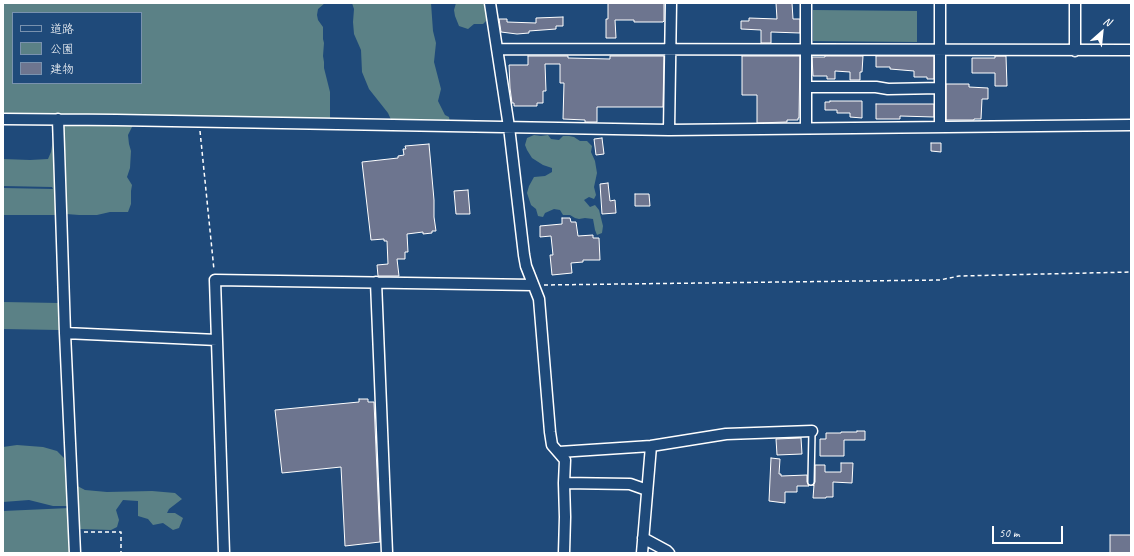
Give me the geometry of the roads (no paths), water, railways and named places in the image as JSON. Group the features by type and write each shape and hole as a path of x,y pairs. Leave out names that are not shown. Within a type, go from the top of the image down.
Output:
{"street":[{"path":"490,3 509,127 524,255 526,266 539,299 552,445 565,460 564,553"},
{"path":"669,130 671,3"},
{"path":"806,3 806,128"},
{"path":"940,3 940,126"},
{"path":"1075,3 1075,51"},
{"path":"497,49 1131,50"},
{"path":"807,87 876,86 888,90 940,88"},
{"path":"3,119 199,121 669,130 1131,125"},
{"path":"58,119 65,333 75,553"},
{"path":"224,553 214,280 533,285"},
{"path":"376,282 387,553"},
{"path":"65,333 217,340"},
{"path":"559,452 651,446 726,434 812,431"},
{"path":"642,553 651,446"},
{"path":"564,484 630,484 647,490"},
{"path":"643,538 669,553"}],"lane":[{"path":"811,482 812,431"}]}
